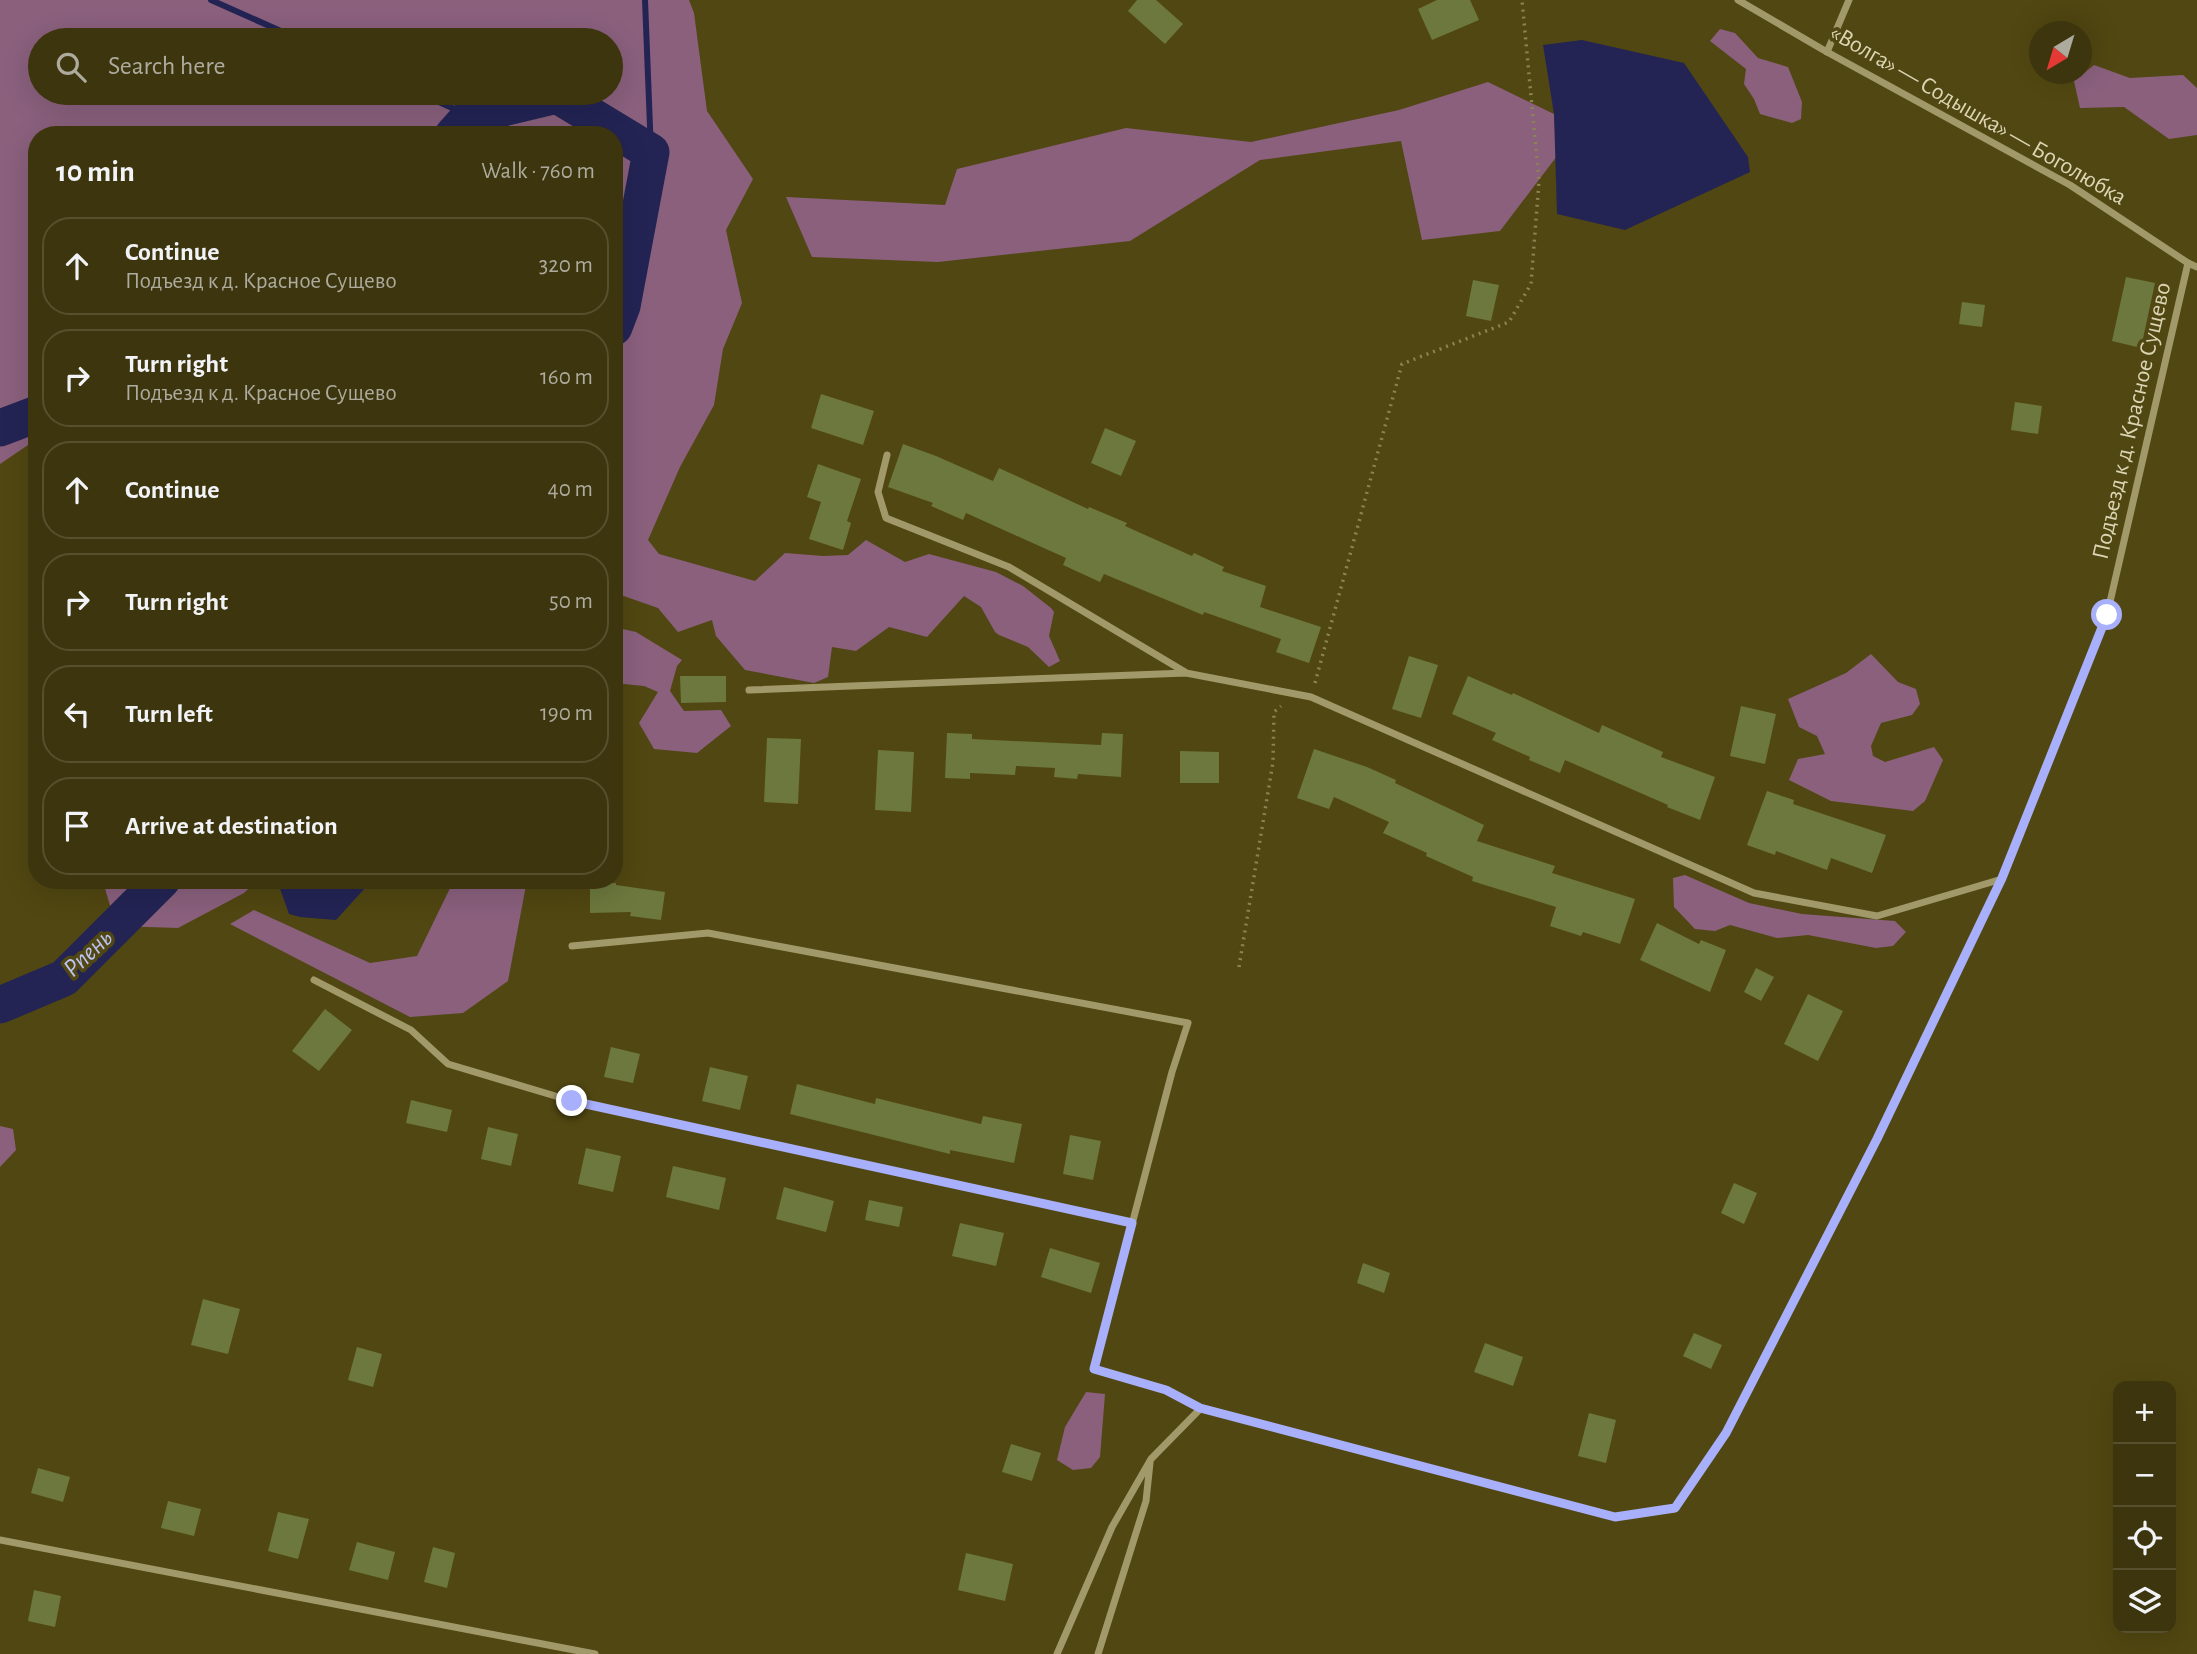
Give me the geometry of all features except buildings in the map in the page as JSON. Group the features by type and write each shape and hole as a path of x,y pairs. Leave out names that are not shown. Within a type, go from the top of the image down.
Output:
{"street":[{"name":"«Волга» — Содышка» — Боголюбка","path":"1738,0 2070,185 2197,267"},
{"path":"1827,51 1849,0"},
{"name":"Подъезд к д. Красное Сущево","path":"1132,1223 1094,1369 1166,1390 1200,1408 1615,1517 1675,1508 1726,1433 1877,1139 2002,878 2107,615 2188,263"},
{"path":"887,455 878,492 886,518 1009,567 1186,673"},
{"path":"749,690 1186,673 1311,697 1754,893 1877,916 2002,878"},
{"path":"314,980 411,1030 448,1064 572,1101 1132,1223 1172,1072 1188,1023 708,933 572,946"},
{"path":"1057,1654 1112,1527 1151,1459 1200,1408"},
{"path":"1098,1654 1146,1501 1151,1459"},
{"path":"0,1540 595,1654"}],"path":[{"path":"1311,697 1402,364 1509,321 1531,284 1539,181 1522,0"},
{"path":"1239,967 1273,762 1274,712 1292,694"}],"shaded area":[{"path":"0,0 689,0 694,13 707,111 753,179 726,230 742,303 723,349 714,405 680,467 648,540 659,554 755,581 785,553 848,555 866,540 905,562 929,554 996,572 1023,586 1054,612 1049,636 1060,661 1049,667 1028,647 999,635 981,607 964,596 927,637 889,627 856,651 832,647 828,677 814,683 745,670 716,636 712,620 678,632 658,608 623,596 623,126 28,126 28,445 0,464"},
{"path":"1720,29 1735,33 1758,58 1788,67 1802,102 1801,119 1792,123 1760,114 1744,84 1746,69 1710,41"},
{"path":"1582,40 1684,63 1748,157 1750,172 1625,230 1557,214 1554,114 1543,45"},
{"path":"2094,65 2130,78 2183,75 2197,88 2197,135 2169,139 2124,107 2080,108 2075,84 2092,84"},
{"path":"1488,82 1554,114 1557,156 1500,231 1422,240 1401,141 1260,160 1130,241 938,262 812,257 786,197 945,205 957,169 1126,128 1251,142 1399,110"},
{"path":"623,629 636,632 682,660 677,666 670,691 684,711 721,710 731,726 697,753 654,749 639,723 658,692 644,686 623,684"},
{"path":"1871,654 1898,682 1916,689 1920,704 1912,715 1881,723 1871,746 1873,756 1885,762 1934,747 1943,760 1925,801 1913,811 1831,801 1789,780 1798,759 1825,754 1817,736 1799,727 1788,699 1846,673"},
{"path":"1685,875 1749,903 1802,914 1895,921 1906,932 1893,946 1876,948 1808,935 1777,938 1730,925 1715,931 1695,929 1674,907 1673,878"},
{"path":"105,889 248,889 178,928 116,926"},
{"path":"280,889 364,889 336,920 289,914"},
{"path":"450,889 525,889 508,981 463,1013 410,1017 230,924 254,910 370,963 417,956"},
{"path":"0,1126 13,1129 16,1150 0,1167"},
{"path":"1086,1392 1105,1394 1100,1457 1091,1468 1073,1470 1057,1460 1065,1427"}],"waterway":[{"path":"211,0 274,28"},
{"path":"645,0 651,152"},
{"path":"446,105 470,116"},
{"name":"Рпень","path":"461,126 470,116 516,105"},
{"name":"Рпень","path":"573,105 608,126"},
{"name":"Рпень","path":"623,135 651,152 623,301"},
{"name":"Рпень","path":"0,428 28,417"},
{"name":"Рпень","path":"0,1005 64,978 153,889"}],"route":[{"path":"572,1101 1132,1223 1094,1369 1166,1390 1200,1408 1615,1517 1675,1508 1726,1433 1877,1139 2002,878 2107,615"}]}
